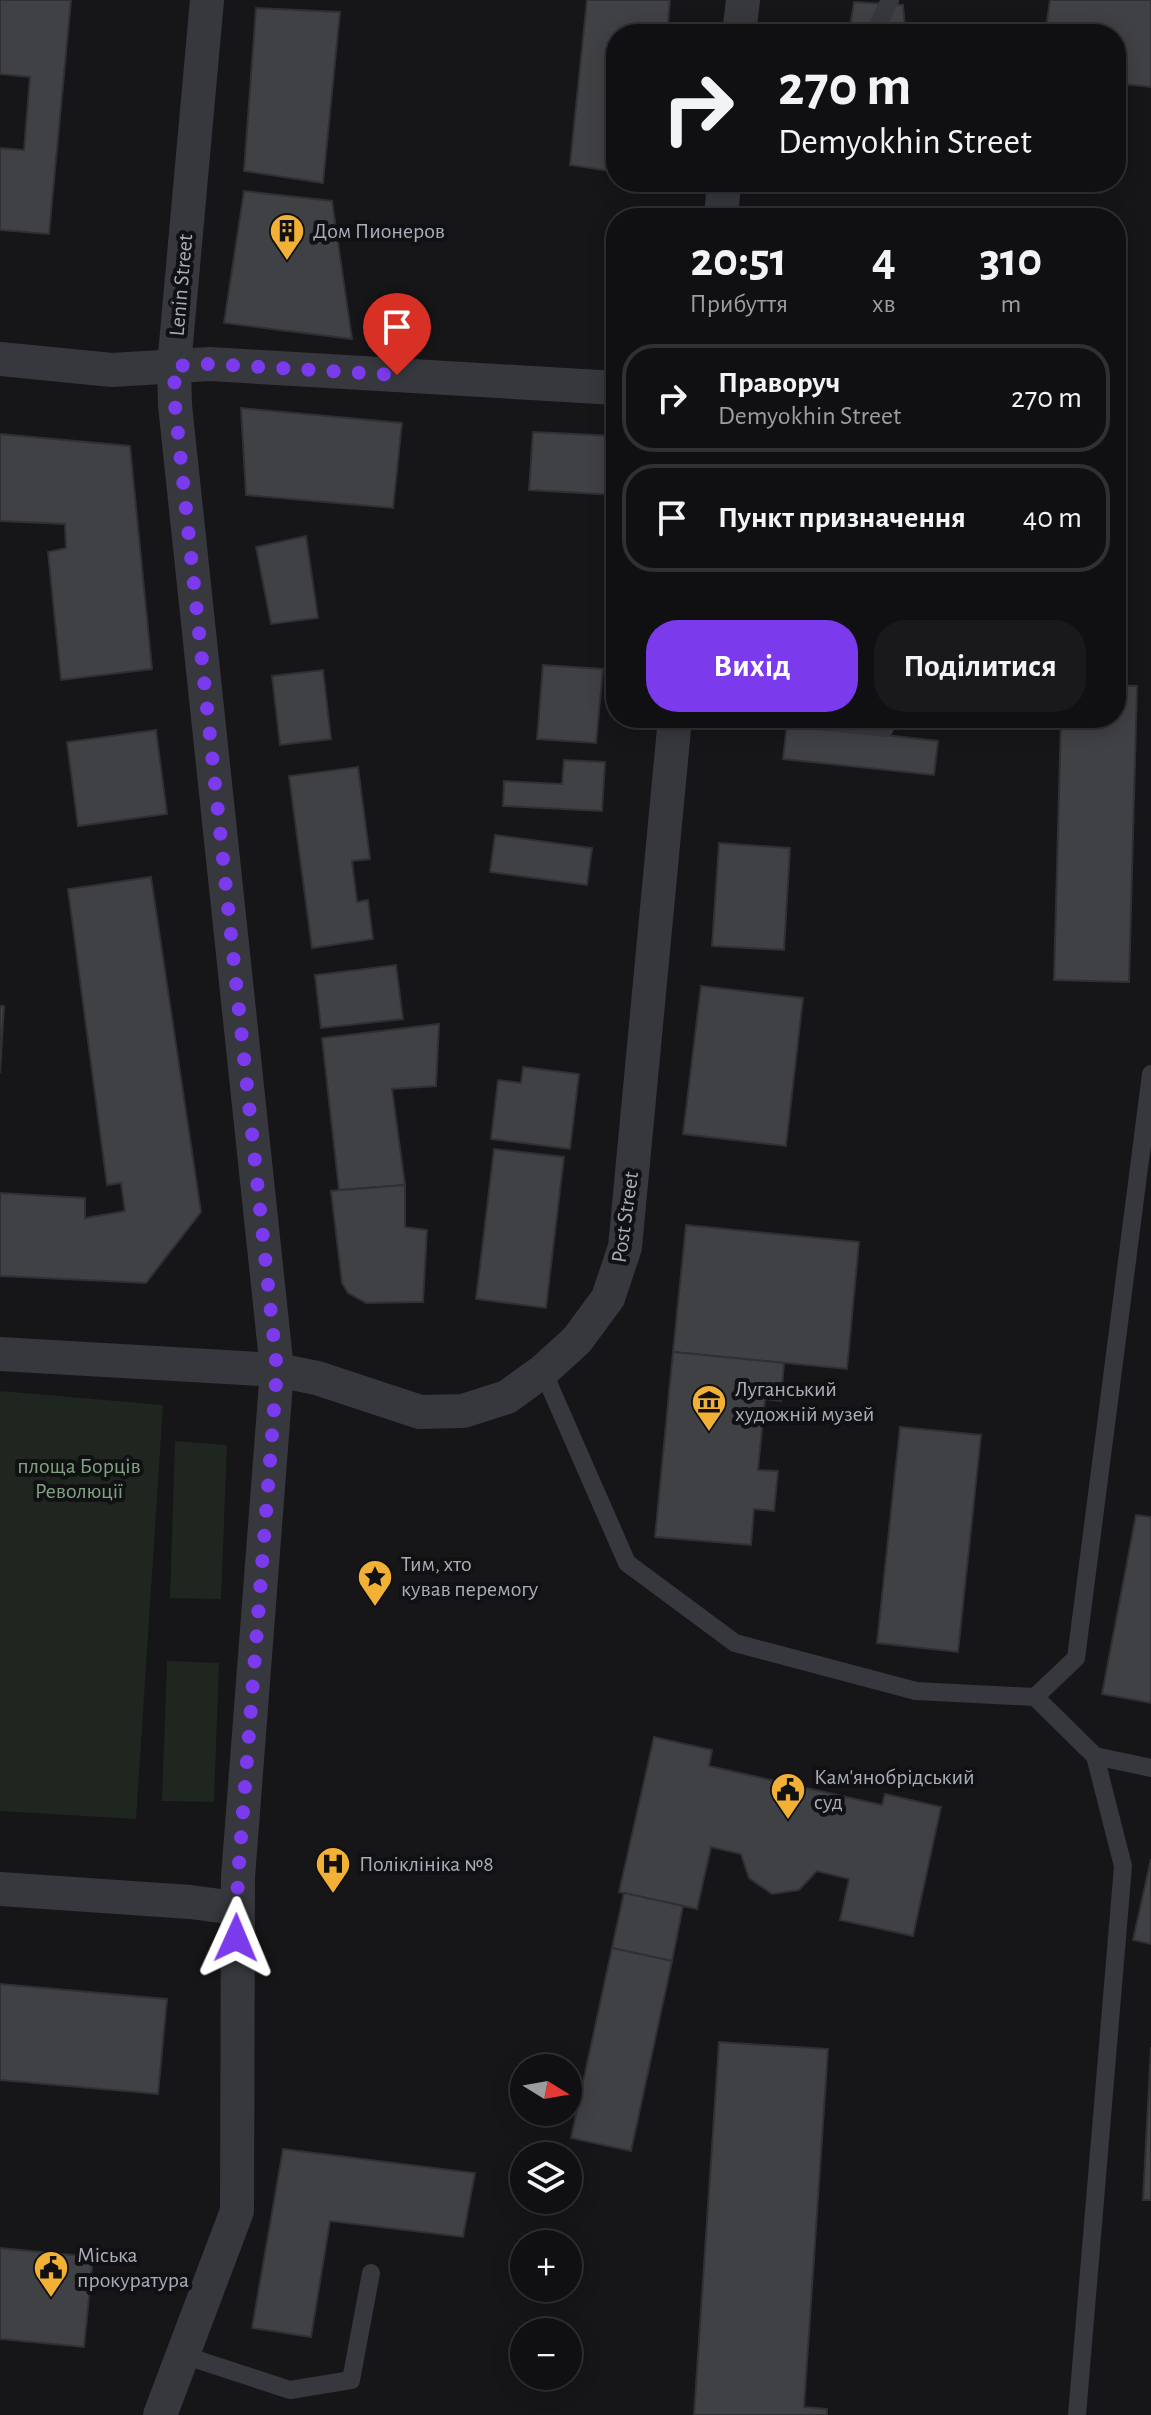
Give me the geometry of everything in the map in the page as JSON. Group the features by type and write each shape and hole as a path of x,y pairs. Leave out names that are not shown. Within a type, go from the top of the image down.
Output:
{"street":[{"name":"Lenin Street","path":"160,2415 237,2211 236,1908 277,1370 175,405 174,366 207,0"},
{"path":"740,24 743,0"},
{"path":"0,359 112,370 226,364 606,387"},
{"name":"Post Street","path":"0,1354 277,1370 317,1378 420,1412 463,1411 507,1397 543,1371 577,1340 608,1298 625,1247 674,728"},
{"path":"0,1889 236,1908"}],"lane":[{"path":"879,24 890,0"},
{"path":"1035,1697 1076,1658 1142,1208 1151,1074"},
{"path":"543,1371 627,1563 735,1643 916,1691 1035,1697 1095,1756 1123,1866 1077,2415"},
{"path":"1095,1756 1151,1768"},
{"path":"183,2355 290,2390 351,2380 371,2273"}],"green space":[{"name":"площа Борців Революції","path":"0,1391 163,1405 136,1819 0,1811"},
{"path":"175,1441 227,1445 221,1599 170,1598"},
{"path":"167,1661 219,1663 214,1802 162,1801"}],"building":[{"path":"0,0 71,0 49,234 0,230 0,148 24,150 30,77 0,74"},
{"path":"587,0 670,0 668,24 606,24 606,170 570,165"},
{"path":"1050,0 1151,0 1151,87 1126,84 1126,24 1046,24"},
{"path":"854,2 903,5 905,24 851,24"},
{"path":"256,8 340,12 323,183 244,171"},
{"name":"Дом Пионеров","path":"244,191 332,201 352,339 224,323"},
{"path":"241,408 402,423 393,508 246,495"},
{"path":"533,432 606,436 606,494 529,490"},
{"path":"0,434 130,446 152,669 61,680 48,552 66,548 65,524 0,521"},
{"path":"306,536 318,618 271,624 256,547"},
{"path":"543,665 603,669 596,743 537,739"},
{"path":"323,670 331,739 280,745 272,676"},
{"path":"1126,685 1137,686 1129,982 1054,980 1061,728 1126,728"},
{"path":"787,728 823,728 938,741 934,775 783,759"},
{"path":"156,730 167,814 78,826 67,742"},
{"path":"564,760 605,762 602,811 503,806 504,781 562,784"},
{"path":"358,767 370,859 352,861 357,902 368,900 373,939 312,948 289,776"},
{"path":"495,835 592,848 587,885 490,872"},
{"path":"719,843 790,848 784,950 712,946"},
{"path":"151,877 201,1212 146,1283 0,1276 0,1193 85,1198 85,1218 125,1211 121,1183 107,1185 68,889"},
{"path":"396,965 403,1019 321,1028 315,975"},
{"path":"701,986 803,998 786,1146 683,1134"},
{"path":"0,1006 4,1006 0,1073"},
{"path":"439,1024 436,1086 392,1089 405,1185 339,1190 322,1038"},
{"path":"523,1067 579,1074 570,1149 491,1139 498,1080 521,1083"},
{"path":"494,1149 564,1157 546,1308 476,1299"},
{"path":"405,1185 405,1227 427,1230 423,1302 366,1303 348,1293 342,1283 331,1191"},
{"path":"686,1225 859,1242 847,1369 673,1352"},
{"path":"673,1352 784,1363 781,1401 765,1399 758,1470 778,1471 774,1511 754,1509 751,1545 655,1537"},
{"path":"900,1427 981,1435 958,1652 877,1643"},
{"path":"1136,1515 1151,1517 1151,1703 1102,1694"},
{"path":"654,1737 712,1750 709,1766 882,1805 885,1794 941,1807 913,1936 840,1920 849,1879 817,1871 799,1890 772,1894 749,1878 741,1854 711,1847 697,1909 619,1892"},
{"path":"1151,1859 1151,1944 1133,1940"},
{"path":"624,1893 683,1906 672,1961 612,1948"},
{"path":"612,1948 672,1961 631,2151 571,2138 574,2126 582,2126 582,2087"},
{"path":"0,1984 167,1999 158,2094 0,2080"},
{"path":"719,2042 828,2049 804,2407 827,2409 827,2415 694,2415"},
{"path":"1151,2047 1151,2200 1143,2200"},
{"path":"283,2149 475,2173 463,2237 330,2221 311,2337 252,2328"},
{"path":"0,2248 93,2257 84,2347 0,2339"}],"place":[{"name":"Дом Пионеров","path":"287,262"},
{"name":"Луганський художній музей","path":"709,1433"},
{"name":"Тим, хто кував перемогу","path":"375,1608"},
{"name":"Кам'янобрідський суд","path":"788,1821"},
{"name":"Поліклініка №8","path":"333,1895"},
{"name":"Міська прокуратура","path":"51,2299"}],"route":[{"path":"236,1938 277,1370 175,405 174,366 210,364 397,375"}]}
